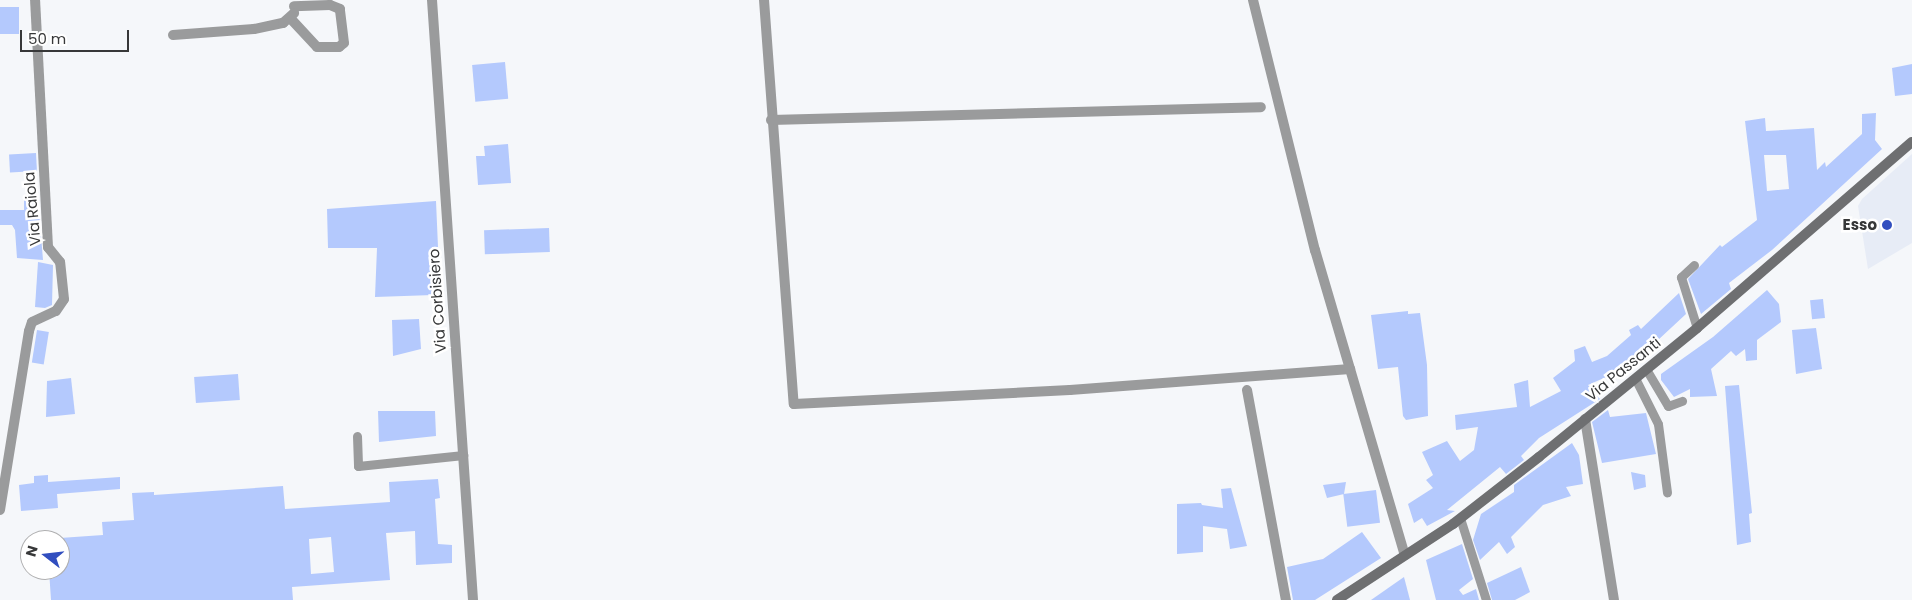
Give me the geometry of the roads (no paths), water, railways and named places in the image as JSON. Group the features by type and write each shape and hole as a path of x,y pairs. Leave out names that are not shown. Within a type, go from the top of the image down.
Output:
{"street":[{"name":"Via Raiola","path":"0,510 29,331 32,322 56,311 64,299 60,262 48,248 35,0"},
{"name":"Via Corbisiero","path":"432,0 472,600"},
{"path":"764,0 771,120 794,404 1070,390 1350,369"},
{"path":"1253,0 1315,250 1405,555"},
{"path":"294,3 330,5 340,9 344,43 339,46 317,47 291,19 294,3"},
{"path":"173,35 254,29 291,19"},
{"path":"771,120 1261,106"},
{"name":"Via Passanti","path":"1337,600 1460,518 1697,328 1912,142"},
{"path":"1246,390 1286,600"},
{"path":"1584,419 1614,600"}],"lane":[{"path":"1694,265 1681,277 1697,328"},
{"path":"1646,369 1668,406 1682,401"},
{"path":"1635,378 1658,424 1666,492"},
{"path":"357,436 358,466 463,456"},
{"path":"1460,518 1486,600"}],"place":[{"name":"Esso","path":"1887,225"}]}
